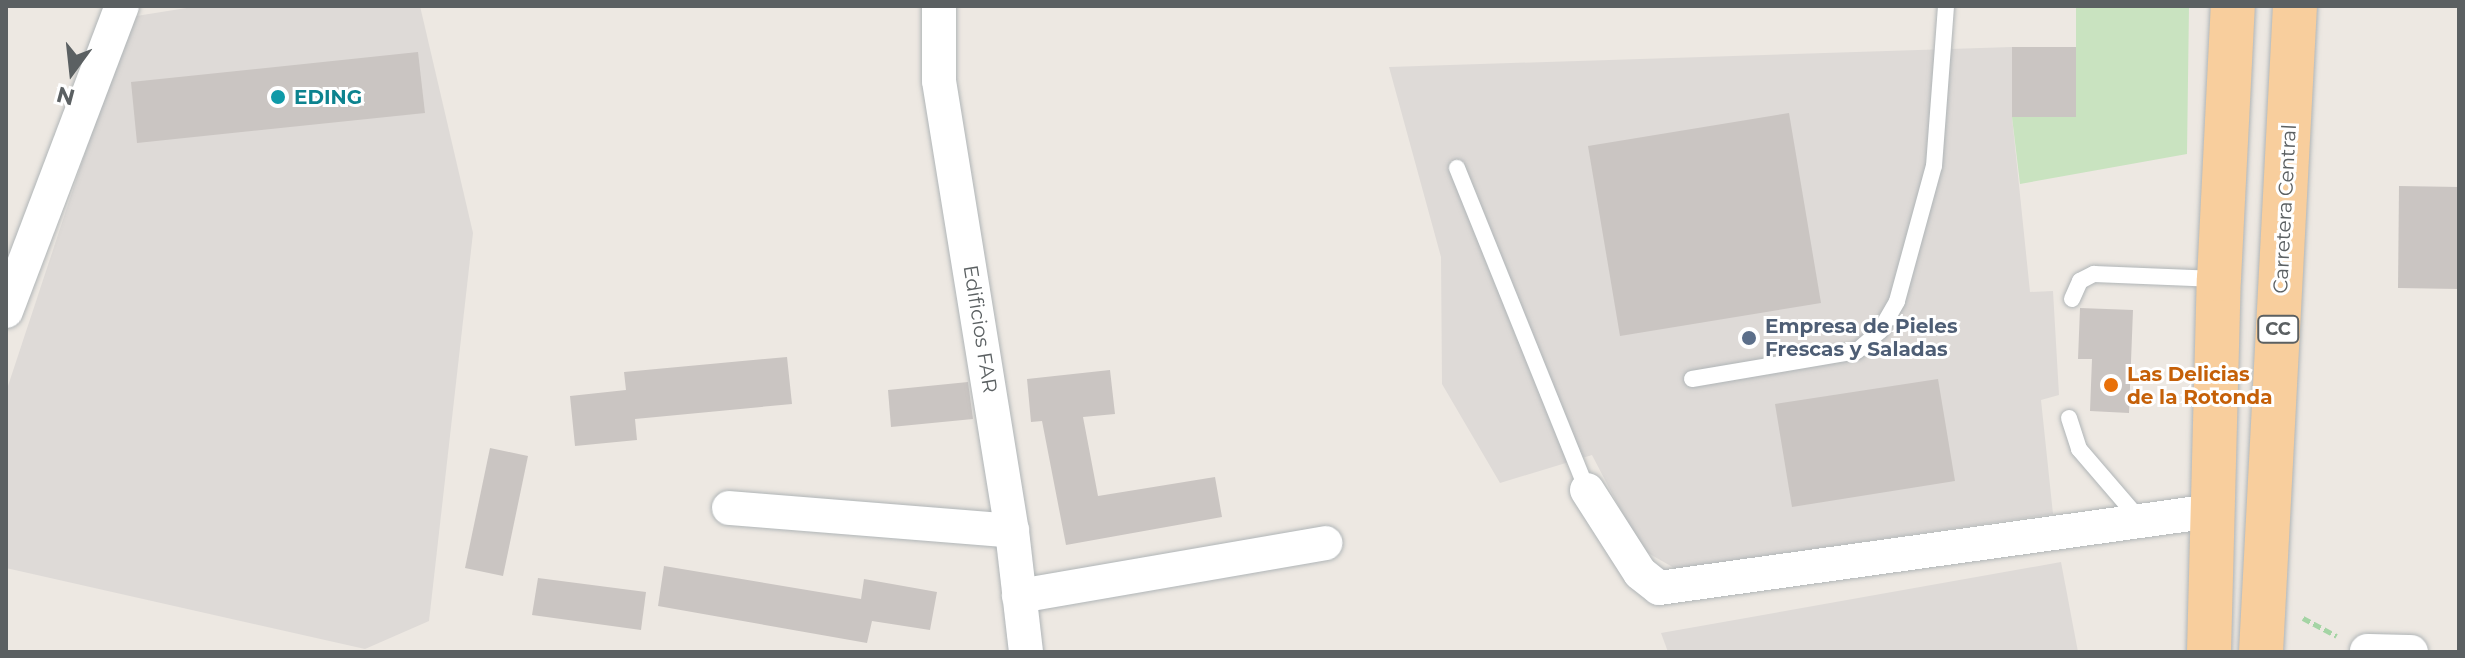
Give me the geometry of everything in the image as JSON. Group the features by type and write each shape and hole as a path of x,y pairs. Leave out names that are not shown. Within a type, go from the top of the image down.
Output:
{"highway":[{"path":"2209,652 2219,279 2233,6"},
{"name":"Carretera Central","path":"2261,652 2295,6"}],"street":[{"path":"6,311 122,6"},
{"name":"Edificios FAR","path":"939,6 939,81 1012,531 1026,652"},
{"path":"1587,490 1640,573 1659,588 2212,511"},
{"path":"729,508 1012,531"},
{"path":"1019,596 1325,543"},
{"path":"2367,651 2411,652"}],"lane":[{"path":"1692,379 1857,351 1880,331 1897,301 1934,166 1946,6"},
{"path":"1457,168 1587,490"},
{"path":"2072,299 2080,281 2094,274 2219,279"},
{"path":"2069,418 2079,449 2142,523"}],"path":[{"path":"2263,598 2367,651"}],"shaded area":[{"path":"199,6 420,6 473,233 429,621 365,649 6,568 6,392 130,17"},
{"name":"Empresa de Pieles Frescas y Saladas","path":"2012,47 2012,117 2030,292 2053,291 2059,395 2041,400 2053,514 1676,569 1641,549 1592,455 1500,483 1442,384 1441,257 1389,67"},
{"path":"2061,562 2078,652 1668,652 1661,633"}],"green space":[{"path":"2076,6 2189,6 2187,154 2020,184 2012,117 2076,117"}],"building":[{"path":"2012,47 2076,47 2076,117 2012,117"},
{"name":"EDING","path":"418,52 425,113 137,143 131,82"},
{"path":"1789,113 1821,303 1620,336 1588,146"},
{"path":"2399,186 2459,187 2459,289 2398,288"},
{"name":"Las Delicias de la Rotonda","path":"2080,308 2133,310 2129,413 2090,411 2092,359 2078,359"},
{"path":"787,357 792,404 635,419 637,440 575,446 570,396 626,390 624,372"},
{"path":"1110,370 1115,414 1083,417 1098,496 1215,477 1222,517 1066,545 1042,421 1031,422 1027,379"},
{"path":"1938,379 1955,481 1792,507 1775,404"},
{"path":"968,382 973,419 891,427 888,390"},
{"path":"490,448 528,456 503,576 465,568"},
{"path":"664,566 861,599 864,579 937,592 930,630 872,621 867,643 658,606"},
{"path":"538,578 646,592 641,630 532,615"}],"place":[{"name":"EDING","path":"278,97"},
{"name":"Empresa de Pieles Frescas y Saladas","path":"1749,338"},
{"name":"Las Delicias de la Rotonda","path":"2111,385"}]}
